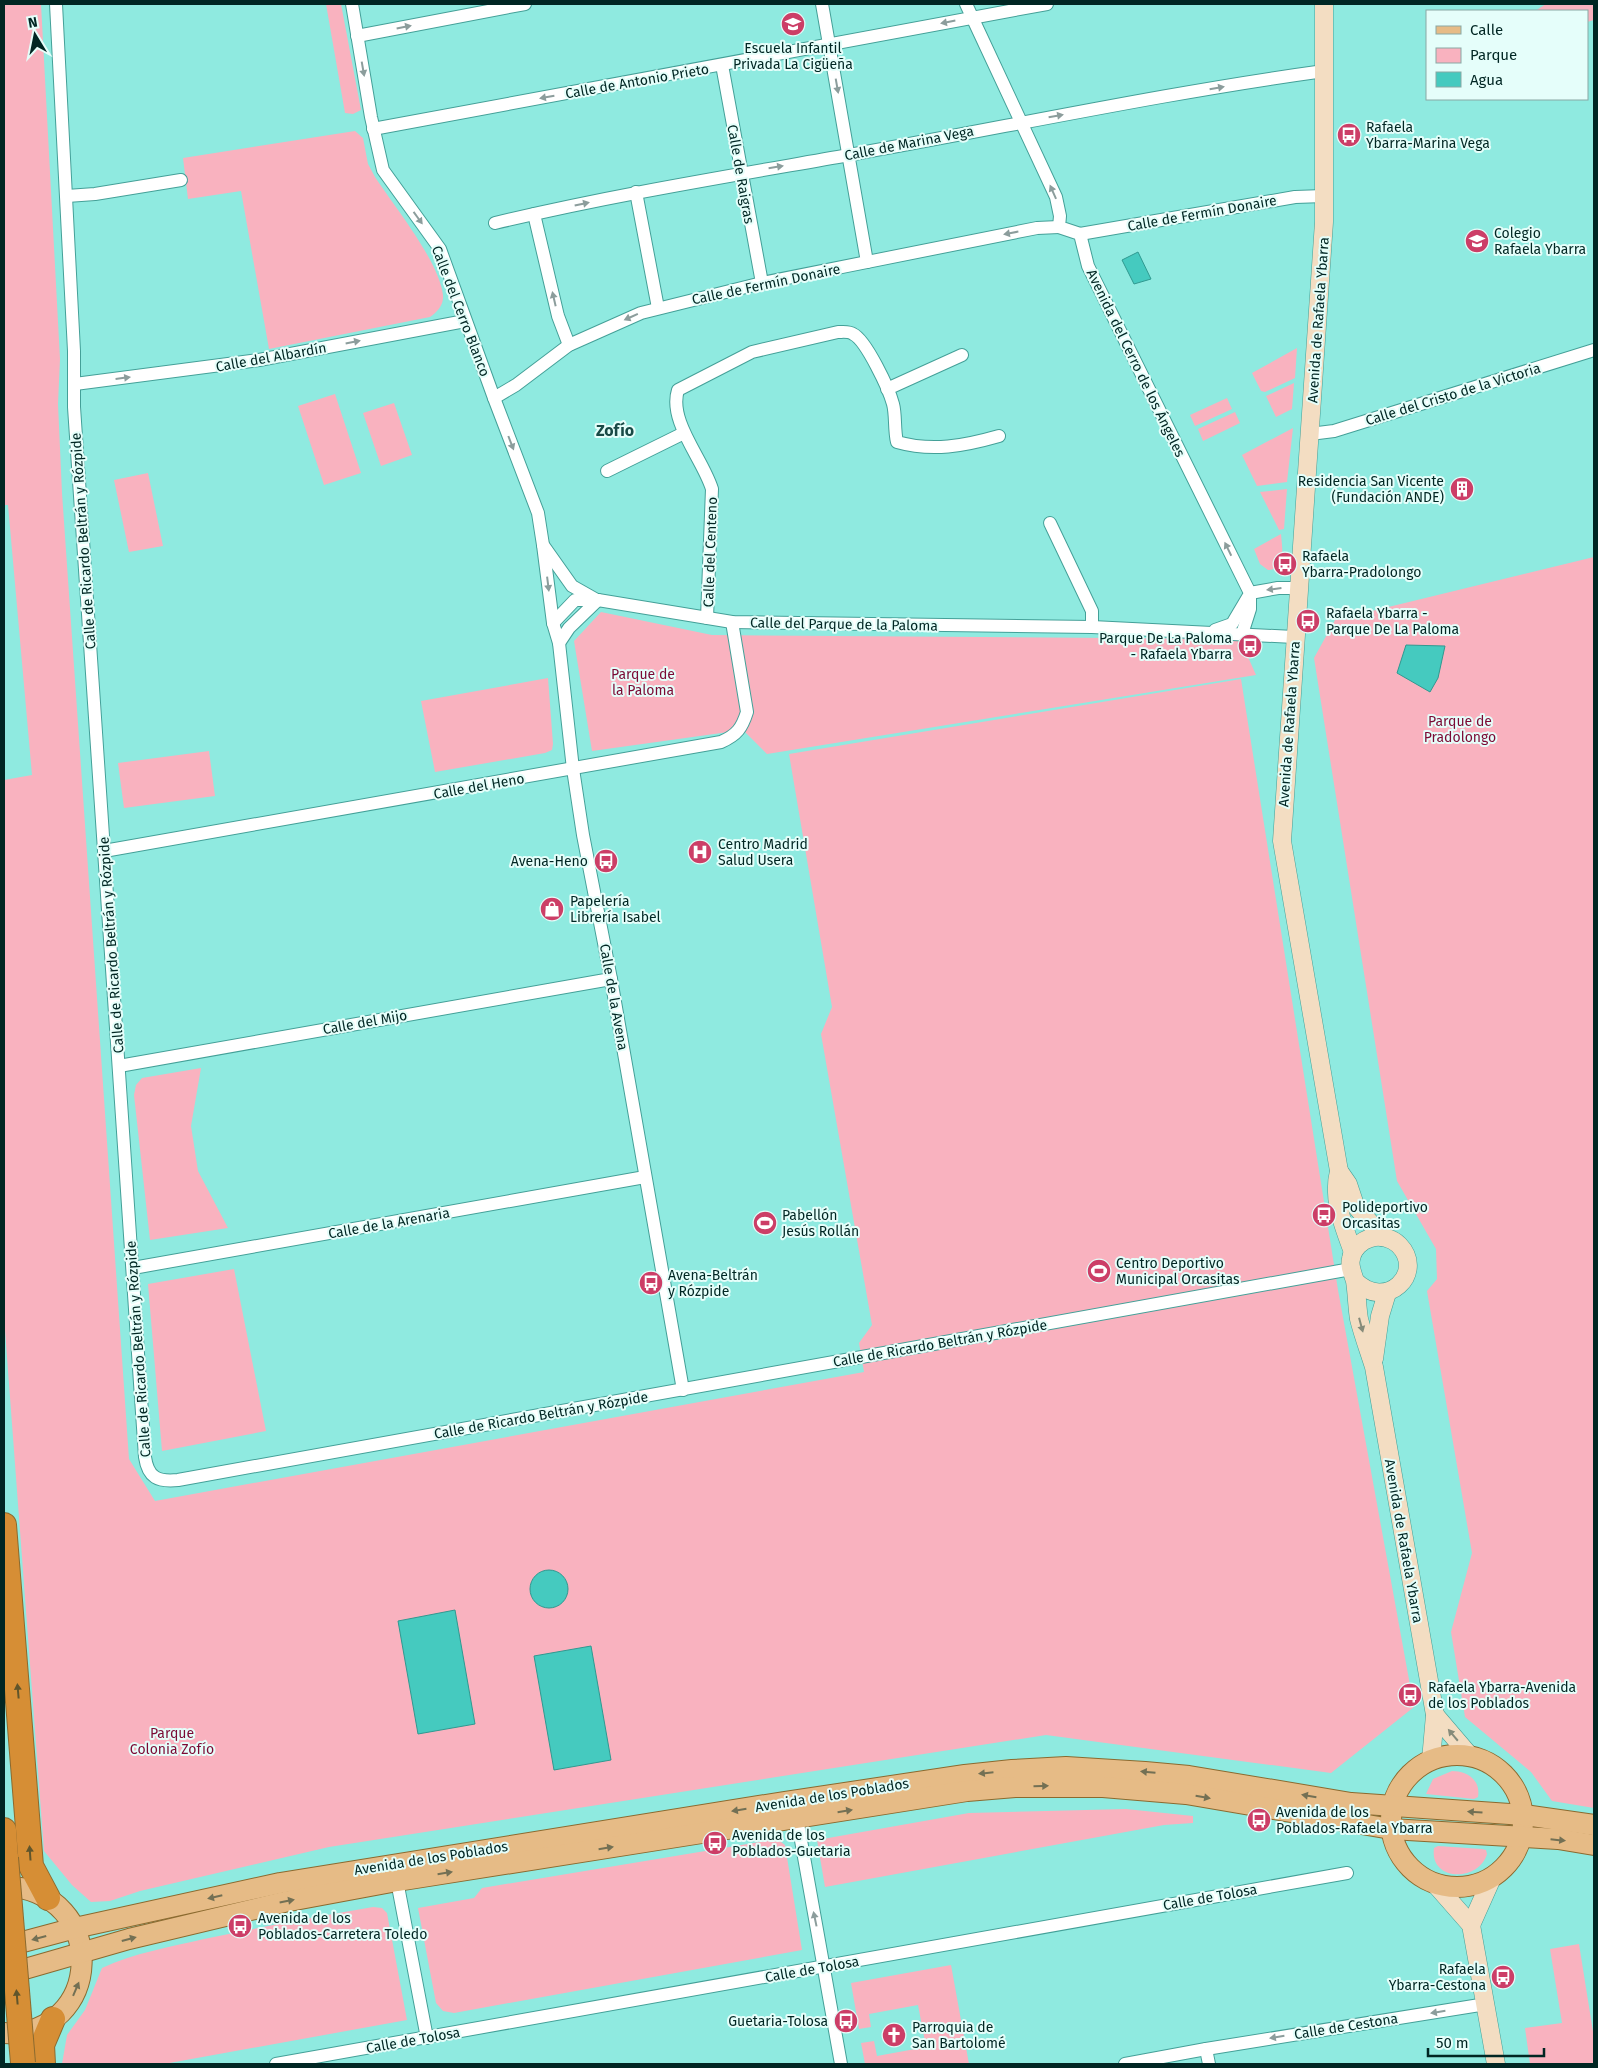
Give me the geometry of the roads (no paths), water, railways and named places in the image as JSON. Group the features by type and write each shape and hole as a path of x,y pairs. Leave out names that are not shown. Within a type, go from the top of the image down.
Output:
{"highway":[{"path":"4,1525 31,1866 48,1898"},
{"path":"4,1830 30,2064"},
{"path":"30,2064 42,2045 53,2019"}],"main road":[{"name":"Avenida de Rafaela Ybarra","path":"1324,4 1324,196 1282,841 1338,1171 1335,1187 1353,1267 1359,1319 1374,1367 1435,1715 1431,1760"},
{"name":"Avenida de Rafaela Ybarra","path":"1338,1171 1348,1184 1355,1205 1382,1237 1400,1246 1406,1257 1407,1270 1402,1282 1387,1293 1379,1323 1374,1367"},
{"path":"1382,1237 1371,1238 1361,1243 1353,1267 1363,1290 1375,1294 1387,1293"},
{"path":"1435,1715 1470,1756"},
{"path":"1434,1884 1454,1888 1464,1887 1473,1886 1492,1878 1511,1861 1522,1838 1524,1815 1515,1788 1496,1767 1470,1756 1450,1755 1431,1760 1409,1776 1400,1787 1392,1806 1391,1828 1398,1852 1413,1872 1434,1884 1471,1924 1496,2064"},
{"name":"Avenida de los Poblados","path":"4,1947 75,1928 230,1893 299,1880 784,1802 965,1775 1066,1767 1189,1776 1351,1803 1524,1815 1594,1825"},
{"name":"Avenida de los Poblados","path":"4,1975 82,1952 236,1912 397,1881 966,1791 1065,1786 1186,1794 1391,1828 1558,1839 1594,1845"},
{"path":"1471,1924 1492,1878"},
{"path":"4,1886 35,1891 48,1898 64,1911 75,1928 82,1952 79,1984 68,2003 53,2019 37,2029 18,2034 4,2033"}],"street":[{"name":"Calle de Ricardo Beltrán y Rózpide","path":"56,4 67,196 75,384 74,408 145,1457 147,1469 155,1478 165,1482 683,1390 1353,1267"},
{"name":"Calle del Cerro Blanco","path":"352,4 383,170 440,248 494,398"},
{"path":"357,36 526,4"},
{"path":"822,4 867,262"},
{"path":"966,4 1056,197 1060,227 1080,234"},
{"name":"Calle de Antonio Prieto","path":"374,129 1047,4"},
{"name":"Calle de Raigras","path":"722,65 740,173 762,283"},
{"name":"Calle de Marina Vega","path":"495,223 636,192 849,155 1020,122 1324,71"},
{"path":"67,196 95,194 181,180"},
{"path":"636,192 658,308"},
{"name":"Calle de Fermín Donaire","path":"1080,234 1295,197 1324,196"},
{"path":"534,214 558,316 569,345"},
{"name":"Calle de Fermín Donaire","path":"494,398 516,385 569,345 641,313 762,283 1037,228 1060,227"},
{"name":"Avenida del Cerro de los Ángeles","path":"1080,234 1088,266 1250,593"},
{"name":"Calle del Albardín","path":"75,384 259,360 466,321"},
{"name":"Calle del Centeno","path":"707,618 712,489 707,472 684,432 674,400 678,390 752,352 838,332 852,333 861,340 887,389 894,406 894,429 897,442 918,448 970,444 999,436"},
{"name":"Calle del Cristo de la Victoria","path":"1310,434 1334,432 1594,350"},
{"path":"887,389 962,355"},
{"name":"Calle del Parque de la Paloma","path":"494,398 538,513 544,545 572,586 598,600"},
{"path":"608,471 684,432"},
{"path":"1050,523 1092,611 1092,627"},
{"name":"Calle de la Avena","path":"544,545 553,623 560,643 573,769 683,1390"},
{"path":"1242,634 1250,609 1250,593 1278,588 1298,588"},
{"name":"Calle del Parque de la Paloma","path":"1210,632 1232,624 1244,607 1250,593"},
{"name":"Calle del Parque de la Paloma","path":"553,623 575,600 598,600 732,622 1092,627 1294,637"},
{"path":"560,643 569,628 598,600"},
{"name":"Calle del Heno","path":"104,851 721,742 734,736 743,727 747,712 732,622"},
{"name":"Calle del Mijo","path":"120,1066 611,979"},
{"name":"Calle de la Arenaria","path":"133,1268 645,1177"},
{"path":"784,1802 797,1818 825,1966 841,2064"},
{"name":"Calle de Tolosa","path":"276,2064 1347,1873"},
{"path":"397,1881 427,2038"},
{"name":"Calle de Cestona","path":"1125,2064 1206,2049 1486,2004"},
{"path":"1206,2049 1209,2064"}],"water":[{"path":"1138,252 1151,279 1134,284 1122,260"},
{"path":"1406,645 1445,646 1438,678 1430,692 1397,673"},
{"path":"549,1570 556,1571 562,1576 567,1582 567,1596 562,1602 556,1607 549,1608 542,1607 536,1602 531,1596 530,1589 531,1582 536,1576 542,1571"},
{"path":"455,1610 475,1724 418,1734 398,1621"},
{"path":"591,1646 611,1760 554,1770 534,1656"}],"place":[{"name":"Escuela Infantil Privada La Cigüeña","path":"793,24"},
{"name":"Rafaela Ybarra-Marina Vega","path":"1349,135"},
{"name":"Colegio Rafaela Ybarra","path":"1477,241"},
{"name":"Residencia San Vicente (Fundación ANDE)","path":"1462,489"},
{"name":"Rafaela Ybarra-Pradolongo","path":"1285,564"},
{"name":"Rafaela Ybarra - Parque De La Paloma","path":"1308,621"},
{"name":"Parque De La Paloma - Rafaela Ybarra","path":"1250,646"},
{"name":"Centro Madrid Salud Usera","path":"700,852"},
{"name":"Avena-Heno","path":"606,861"},
{"name":"Papelería Librería Isabel","path":"552,909"},
{"name":"Polideportivo Orcasitas","path":"1324,1215"},
{"name":"Pabellón Jesús Rollán","path":"765,1223"},
{"name":"Centro Deportivo Municipal Orcasitas","path":"1099,1271"},
{"name":"Avena-Beltrán y Rózpide","path":"651,1283"},
{"name":"Rafaela Ybarra-Avenida de los Poblados","path":"1410,1695"},
{"name":"Avenida de los Poblados-Rafaela Ybarra","path":"1259,1820"},
{"name":"Avenida de los Poblados-Guetaria","path":"715,1843"},
{"name":"Avenida de los Poblados-Carretera Toledo","path":"240,1926"},
{"name":"Rafaela Ybarra-Cestona","path":"1503,1977"},
{"name":"Guetaria-Tolosa","path":"846,2021"},
{"name":"Parroquia de San Bartolomé","path":"894,2035"}],"district":[{"name":"Zofío","path":"615,430"}],"park label":[{"name":"Parque de la Paloma","path":"643,682"},
{"name":"Parque de Pradolongo","path":"1460,730"},
{"name":"Parque Colonia Zofío","path":"172,1742"}]}
